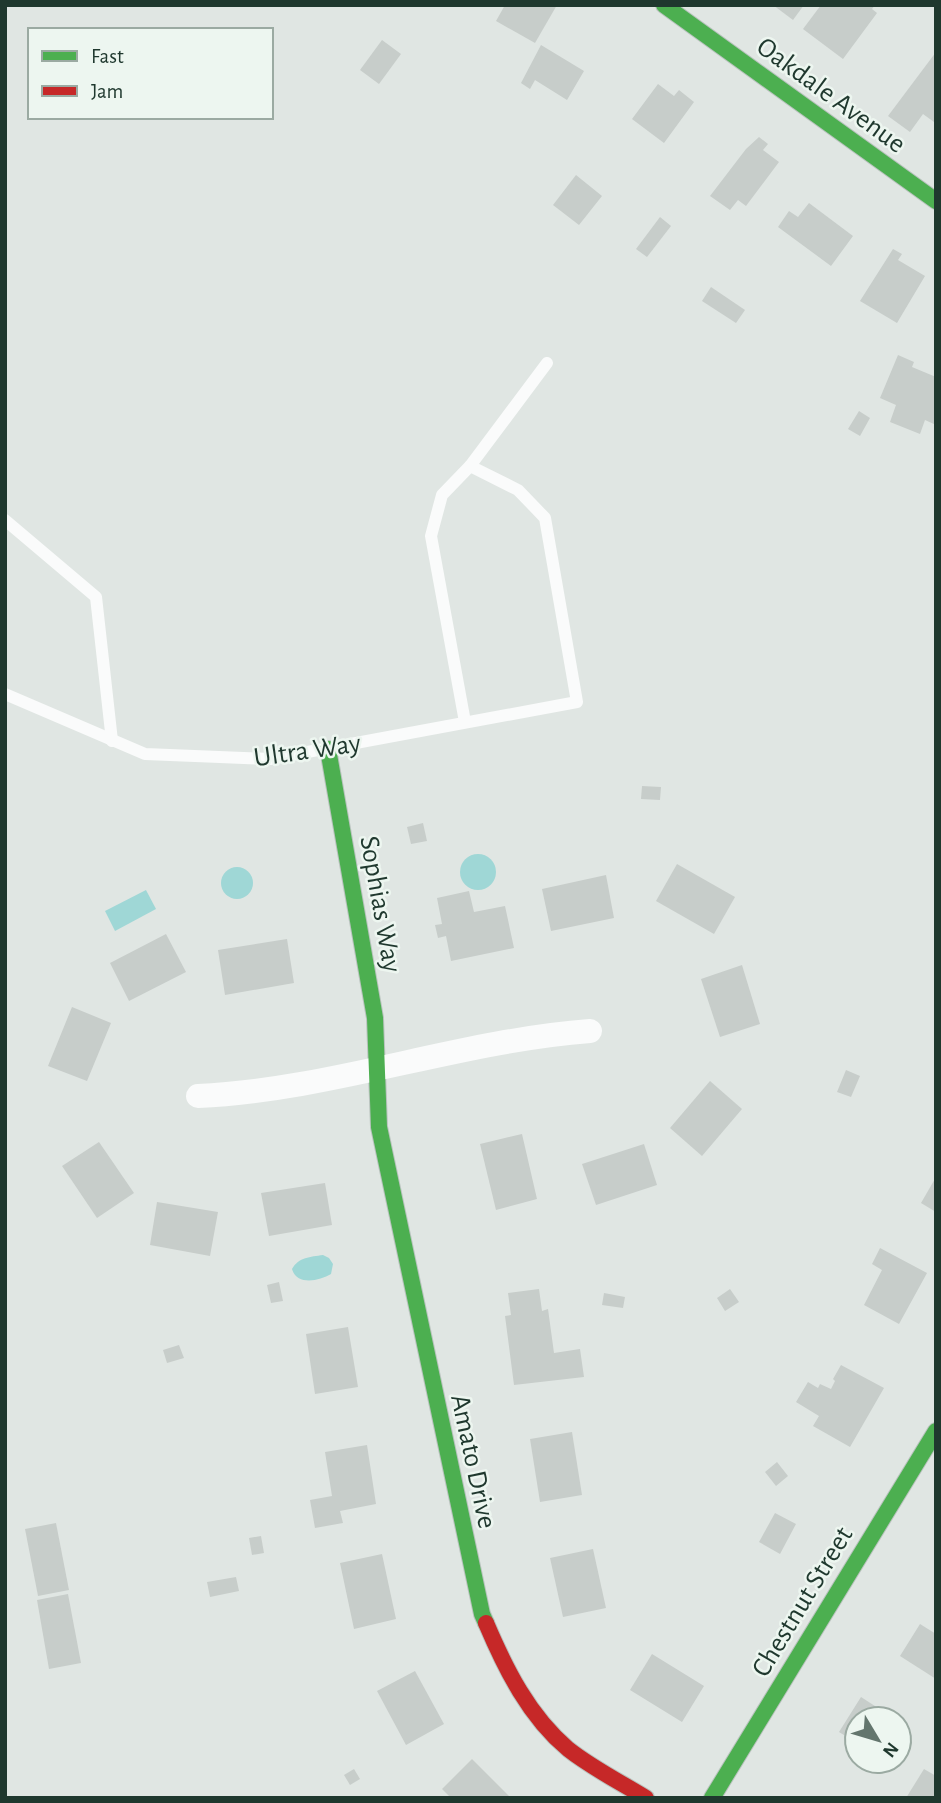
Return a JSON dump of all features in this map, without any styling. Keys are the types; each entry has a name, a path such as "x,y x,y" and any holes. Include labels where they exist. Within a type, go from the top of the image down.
{"street":[{"name":"Oakdale Avenue","path":"664,5 936,201"},
{"name":"Sophias Way","path":"328,749 375,1018 376,1068"},
{"path":"198,1096 276,1088 504,1041 590,1031"},
{"name":"Amato Drive","path":"376,1068 379,1127 482,1614 508,1675 532,1711 568,1748 646,1798"},
{"name":"Chestnut Street","path":"712,1798 936,1431"}],"lane":[{"path":"465,722 431,536 442,495 470,466 547,363"},
{"name":"Ultra Way","path":"5,694 145,754 270,759 577,702 545,518 518,490 470,466"},
{"path":"5,520 96,597 112,741"}],"water":[{"path":"478,854 491,859 496,872 491,885 478,890 465,885 460,872 465,859"},
{"path":"237,867 249,871 253,883 249,895 237,899 225,895 221,883 225,871"},
{"path":"146,890 156,909 115,931 105,911"},
{"path":"323,1255 333,1264 331,1274 321,1279 303,1280 292,1269 305,1258"}],"building":[{"path":"505,5 557,5 535,43 496,21"},
{"path":"773,5 804,5 793,20"},
{"path":"821,5 875,5 872,9 877,13 843,59 803,29"},
{"path":"382,40 401,54 379,84 360,70"},
{"path":"541,45 584,71 567,100 535,80 530,89 521,83"},
{"path":"936,52 936,119 934,122 923,114 910,132 888,116"},
{"path":"658,84 674,96 679,90 694,102 664,143 632,119"},
{"path":"759,137 768,144 763,150 779,162 746,206 738,200 730,210 710,196 746,149"},
{"path":"576,175 602,196 579,225 553,205"},
{"path":"809,203 853,236 831,266 778,227 789,211 798,217"},
{"path":"660,217 671,226 647,257 636,249"},
{"path":"893,249 902,254 898,260 925,276 897,323 860,301"},
{"path":"711,287 745,310 736,323 702,301"},
{"path":"898,355 914,362 912,367 936,377 936,425 925,420 920,434 890,422 896,405 880,398"},
{"path":"859,411 870,418 860,436 848,429"},
{"path":"642,786 661,787 660,800 641,799"},
{"path":"423,823 427,841 411,844 407,827"},
{"path":"677,864 735,897 714,934 656,901"},
{"path":"606,875 614,918 551,931 542,889"},
{"path":"469,891 474,912 505,906 514,948 451,961 446,936 438,938 435,925 442,924 437,898"},
{"path":"166,934 186,972 129,1001 110,963"},
{"path":"287,939 294,983 225,995 218,950"},
{"path":"742,965 760,1024 720,1037 701,979"},
{"path":"72,1007 111,1023 87,1081 48,1066"},
{"path":"846,1070 860,1076 851,1097 837,1092"},
{"path":"710,1081 742,1109 702,1156 670,1128"},
{"path":"522,1134 537,1199 496,1210 480,1144"},
{"path":"99,1142 134,1193 97,1218 62,1166"},
{"path":"644,1144 657,1185 596,1205 582,1164"},
{"path":"936,1177 936,1212 921,1203"},
{"path":"325,1183 332,1225 269,1236 261,1193"},
{"path":"157,1202 218,1212 210,1256 150,1245"},
{"path":"880,1248 927,1273 899,1324 864,1305 882,1270 872,1264"},
{"path":"279,1282 283,1301 271,1303 267,1285"},
{"path":"539,1289 542,1311 548,1309 554,1353 580,1349 584,1377 514,1385 505,1316 511,1315 508,1293"},
{"path":"730,1289 739,1302 725,1311 717,1298"},
{"path":"604,1293 625,1297 623,1308 602,1305"},
{"path":"348,1327 358,1387 315,1394 306,1334"},
{"path":"179,1345 184,1358 167,1363 163,1350"},
{"path":"841,1365 884,1388 850,1447 813,1426 819,1416 796,1402 808,1382 818,1388 820,1384 831,1389"},
{"path":"572,1432 582,1495 540,1502 530,1439"},
{"path":"367,1445 376,1504 340,1511 343,1523 315,1528 310,1500 332,1496 325,1452"},
{"path":"777,1462 788,1476 776,1486 765,1472"},
{"path":"775,1513 796,1524 780,1554 759,1542"},
{"path":"56,1523 69,1590 38,1596 25,1529"},
{"path":"261,1536 264,1553 252,1555 249,1538"},
{"path":"593,1549 606,1608 563,1617 550,1558"},
{"path":"382,1554 396,1619 354,1629 340,1563"},
{"path":"236,1577 239,1591 210,1597 207,1582"},
{"path":"68,1594 81,1663 49,1669 37,1600"},
{"path":"920,1624 936,1634 936,1679 900,1656"},
{"path":"652,1654 704,1686 682,1722 630,1690"},
{"path":"415,1671 444,1724 406,1745 377,1691"},
{"path":"861,1697 873,1705 856,1705"},
{"path":"472,1759 511,1798 451,1798 442,1789"},
{"path":"354,1769 360,1779 350,1785 344,1775"},
{"path":"924,1769 936,1776 936,1798 906,1798"}],"traffic: fast":[{"path":"664,5 936,201"},
{"path":"328,749 375,1018 379,1127 486,1623"},
{"path":"712,1798 936,1431"}],"traffic: jam":[{"path":"486,1623 520,1691 554,1736 587,1762 646,1798"}]}
